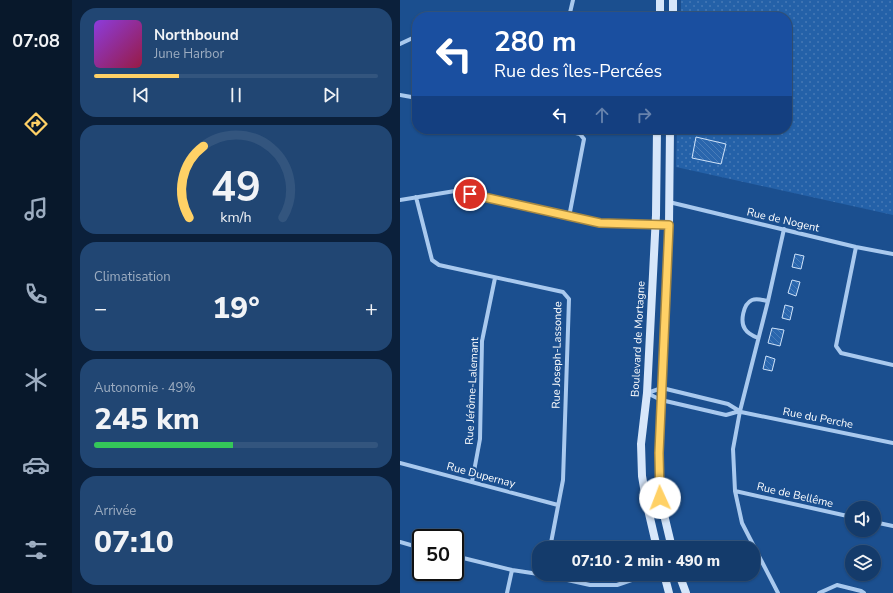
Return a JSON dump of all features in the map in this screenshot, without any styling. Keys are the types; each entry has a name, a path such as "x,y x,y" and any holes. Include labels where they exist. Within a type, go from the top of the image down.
{"main road":[{"path":"660,0 660,12"},
{"path":"673,0 673,12"},
{"name":"Boulevard de Mortagne","path":"655,541 642,476 641,444 647,393 655,224 657,134"},
{"path":"670,134 669,225 659,453 660,498 670,541"},
{"path":"666,581 670,593"},
{"path":"682,581 686,593"}],"street":[{"path":"570,12 573,0"},
{"path":"400,37 402,43 412,38"},
{"path":"400,95 412,97"},
{"path":"569,216 584,138 580,134"},
{"path":"400,200 456,191 600,223 669,225"},
{"name":"Rue Joseph-Lassonde","path":"416,197 432,260 440,265 564,292 569,299 563,480 551,541"},
{"name":"Rue de Nogent","path":"669,202 893,254"},
{"path":"778,593 742,523 734,490 733,449 740,411 768,301 784,229"},
{"path":"856,246 836,346 841,353 893,365"},
{"name":"Rue Jérôme-Lalemant","path":"472,482 480,439 482,341 496,278"},
{"path":"758,338 750,335 744,329 743,319 745,307 750,301 758,299 768,301"},
{"path":"647,393 662,388"},
{"name":"Rue du Perche","path":"662,388 728,404 740,411 893,443"},
{"name":"Rue du Perche","path":"647,393 661,400 726,415 740,411"},
{"name":"Rue Dupernay","path":"400,463 558,505"},
{"name":"Rue de Bellême","path":"734,490 845,515"},
{"path":"881,523 893,526"},
{"path":"400,542 412,545"},
{"path":"464,558 512,570 532,572"},
{"path":"507,593 512,570"},
{"path":"571,581 590,586 617,585 629,581"},
{"path":"819,593 837,584 864,593"}],"shaded area":[{"path":"681,0 893,0 893,215 676,167 677,134 792,134 792,12 681,12"}],"building":[{"path":"696,137 726,144 721,164 692,158"},
{"path":"795,254 804,256 801,269 792,267"},
{"path":"792,280 800,282 796,296 788,293"},
{"path":"785,305 793,307 790,320 782,318"},
{"path":"772,328 784,330 780,346 768,343"},
{"path":"766,356 775,359 772,371 763,369"}],"route":[{"path":"470,194 600,223 669,225 659,453 660,498"}]}
